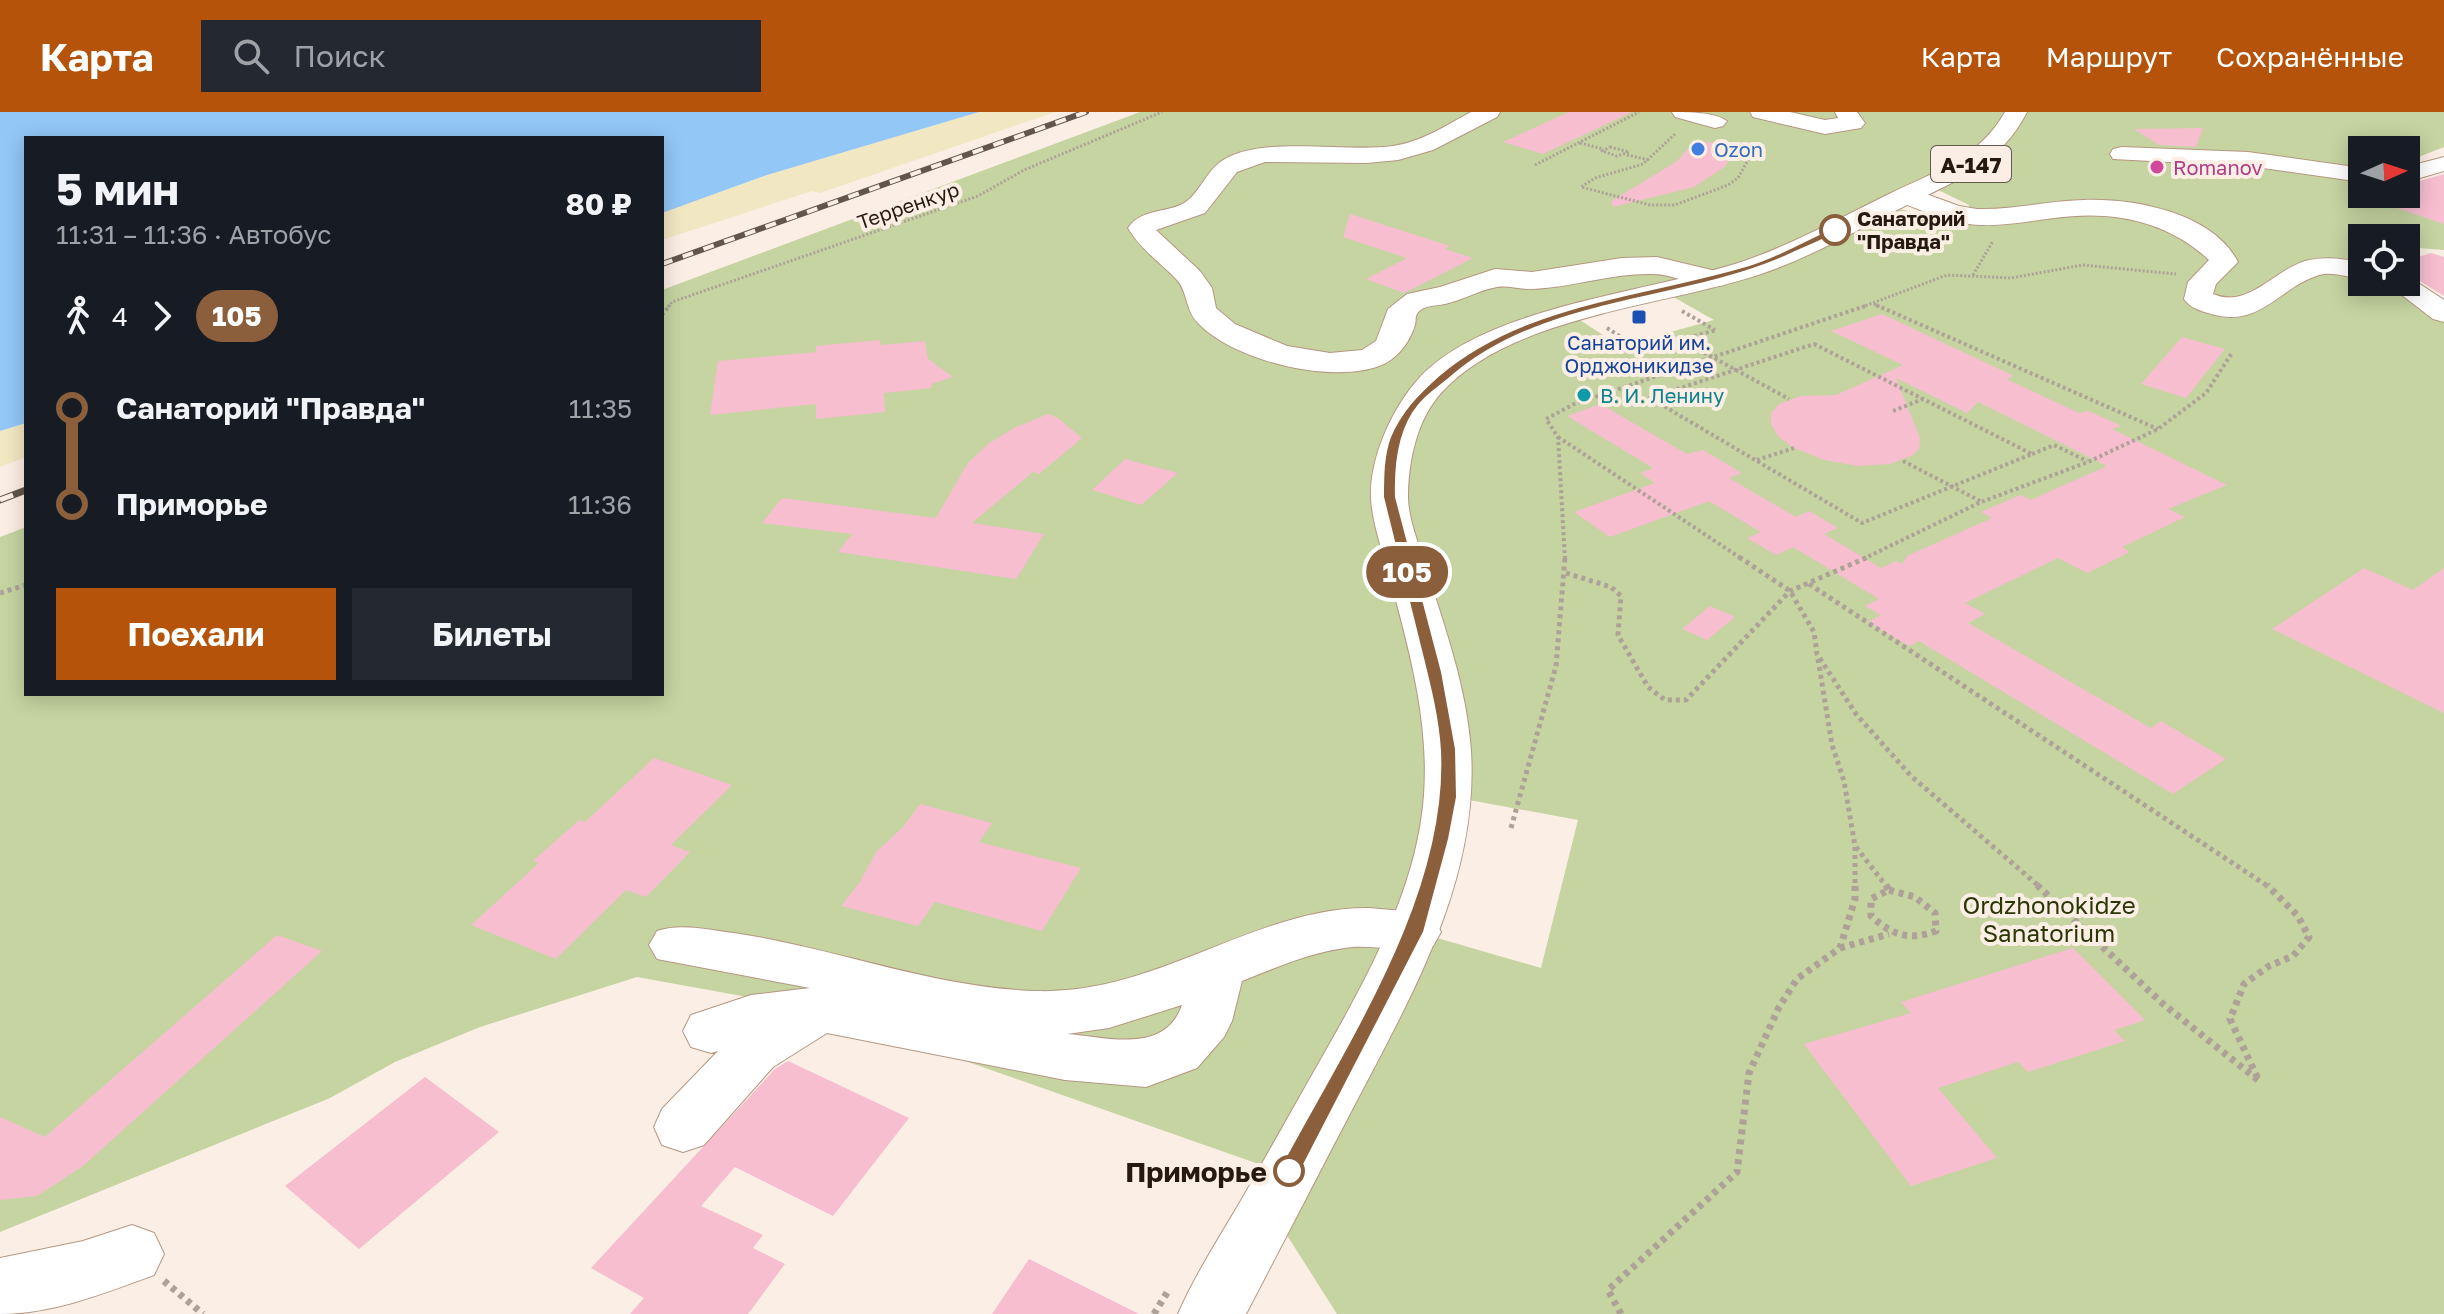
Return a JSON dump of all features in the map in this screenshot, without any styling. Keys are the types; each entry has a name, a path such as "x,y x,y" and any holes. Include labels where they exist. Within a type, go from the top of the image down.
{"main road":[{"path":"1489,112 1425,145 1398,153 1367,156 1262,155 1228,167 1196,207 1156,219 1141,228 1150,245 1196,286 1202,309 1223,330 1242,343 1294,358 1344,362 1373,357 1386,350 1399,331 1403,309 1417,300 1446,295 1495,278 1532,281 1622,266 1657,265 1694,293"},
{"path":"1761,112 1825,127 1853,123 1846,112"},
{"name":"А-147","path":"1211,1314 1355,1050 1415,932 1443,825 1448,797 1448,749 1434,672 1389,497 1389,469 1396,438 1414,403 1468,357 1510,334 1567,313 1694,293 1907,195 1977,161 1998,142 2016,112"},
{"path":"1681,121 1719,131"},
{"path":"2122,154 2248,159 2348,173"},
{"path":"2420,170 2443,163"},
{"path":"1907,195 1935,207 1976,217 2100,208 2134,211 2162,219 2185,229 2221,256 2224,262 2204,280 2198,291 2199,299 2226,309 2240,309 2313,268 2348,270"},
{"path":"2420,294 2441,307"},
{"path":"675,945 788,963 959,1004 1016,1014 1076,1012 1115,1005 1280,946 1345,929 1379,927 1415,932"},
{"path":"711,1031 742,1018 780,1010 820,1010 1065,1057 1146,1064 1177,1052 1205,1021 1219,969"},
{"path":"683,1127 753,1051 820,1010"},
{"path":"0,1288 83,1271 132,1254"}],"path":[{"name":"Терренкур","path":"664,312 672,302 978,196 1071,149 1162,112"},
{"path":"1535,165 1639,112"},
{"path":"1681,121 1649,160 1595,178 1581,187 1650,205 1675,205 1728,185 1738,178 1754,149 1719,131"},
{"path":"1579,142 1603,149 1623,148 1628,151 1626,154"},
{"path":"1603,149 1612,156 1626,154 1649,160"},
{"path":"1840,948 1855,899 1855,846 1844,781 1832,745 1814,632 1790,591 1558,437 1546,419 1574,404 1947,275 2011,278 2083,265 2145,270 2204,280"},
{"path":"1602,325 1643,351 1716,330 1694,293"},
{"path":"1873,303 2158,429"},
{"path":"1682,341 1789,399"},
{"path":"2032,454 1814,344 1650,398 1862,523 2032,454 2054,445 2088,462"},
{"path":"1566,573 1611,587 1621,596 1618,635 1648,687 1665,700 1686,700 1790,591 1981,502 2088,462 2158,429 2206,393 2232,353"},
{"path":"1893,411 1923,399"},
{"path":"1511,828 1556,666 1566,573 1558,437"},
{"path":"1756,461 1794,448"},
{"path":"1903,461 1981,502"},
{"path":"1809,584 2262,881 2298,916 2309,937 2293,956 2269,966 2244,984 2230,1019 2259,1081 2162,1003 2067,911 1911,776 1856,714 1817,654"},
{"path":"0,593 24,586"},
{"path":"1621,1314 1608,1290 1737,1172 1749,1073 1779,1007 1797,979 1840,948 1890,934 1917,940 1936,931 1935,913 1915,897 1889,890 1855,846"},
{"path":"1889,890 1871,899 1871,916 1890,934"}],"green space":[{"name":"Ordzhonokidze Sanatorium","path":"1140,112 2444,112 2444,147 2420,156 2420,136 2348,136 2348,208 2420,207 2444,216 2444,250 2420,248 2420,224 2348,224 2348,263 2337,267 2348,269 2348,296 2419,296 2444,313 2444,1314 1337,1314 1283,1229 1287,1174 820,1010 637,977 480,1027 395,1062 330,1098 0,1232 0,537 24,528 24,696 664,696 664,289","holes":["1928,185 1969,205 1968,216 1940,218 1886,206","1661,290 1714,320 1620,346 1572,315","1458,798 1578,820 1541,968 1420,933"]}],"sand":[{"path":"979,112 1055,112 820,193 812,191 664,239 664,212 767,175"},
{"path":"24,424 24,458 0,467 0,431"}],"water":[{"path":"0,112 979,112 767,175 664,212 664,136 24,136 24,424 0,431"}],"building":[{"path":"1569,112 1632,112 1543,154 1503,142"},
{"path":"2203,128 2196,147 2159,145 2134,129"},
{"path":"1708,142 1733,145 1726,166 1694,187 1613,207 1611,201 1676,162 1692,145"},
{"path":"2444,174 2444,224 2397,208 2420,208 2420,181"},
{"path":"1350,214 1450,246 1445,249 1473,258 1404,293 1366,279 1407,258 1343,237"},
{"path":"2431,253 2444,257 2444,296 2420,281 2420,257"},
{"path":"1882,314 2014,376 2006,379 2079,413 2089,411 2121,426 2112,429 2227,485 2168,509 2185,517 2122,547 2130,552 2087,573 2058,558 1965,603 1985,614 1968,623 2151,728 2161,721 2226,759 2173,794 1919,641 1909,646 1868,622 1881,615 1865,606 1879,599 1793,547 1776,555 1747,538 1761,532 1709,501 1610,537 1574,512 1655,483 1640,473 1653,468 1567,416 1600,404 1687,454 1703,450 1742,473 1729,478 1796,517 1809,511 1838,528 1824,534 1881,568 1896,561 1902,564 1907,556 1992,518 1981,512 2020,495 2031,500 2107,466 1978,402 1967,413 1896,378 1920,438 1919,449 1913,455 1890,464 1858,466 1824,460 1792,447 1778,436 1771,424 1771,413 1779,404 1801,396 1836,395 1903,365 1831,331"},
{"path":"2182,337 2225,349 2186,398 2141,384"},
{"path":"880,340 881,345 925,341 928,359 953,377 931,384 932,388 884,393 885,412 816,419 816,404 710,415 718,361 816,352 816,346"},
{"path":"1048,414 1058,418 1082,438 1039,474 1033,472 972,523 1044,534 1016,579 838,552 852,534 762,523 782,498 936,518 967,464 988,444 1014,428"},
{"path":"1125,459 1178,473 1141,505 1092,490"},
{"path":"2364,568 2413,590 2444,568 2444,713 2272,629"},
{"path":"1710,606 1735,617 1707,640 1682,629"},
{"path":"654,758 732,785 671,845 690,852 646,897 626,890 556,959 471,925 539,863 533,861 579,820 585,822"},
{"path":"920,804 992,823 979,842 1081,868 1042,931 935,902 918,926 841,906 860,882 876,852 903,827"},
{"path":"277,935 322,951 83,1166 37,1196 0,1200 0,1117 45,1137"},
{"path":"2073,948 2145,1020 2114,1030 2125,1041 2028,1072 2018,1062 1938,1088 1997,1158 1911,1186 1804,1044 1911,1013 1901,1002"},
{"path":"788,1061 909,1118 833,1216 735,1167 701,1206 763,1235 753,1248 785,1264 748,1314 630,1314 644,1298 591,1268 775,1069"},
{"path":"425,1077 499,1132 359,1249 285,1186"},
{"path":"1029,1259 1139,1314 992,1314"}],"railway":[{"path":"664,263 1086,112"},
{"path":"0,500 24,491"}],"bus line":[{"name":"105","path":"1289,1171 1415,932 1441,839 1448,797 1448,749 1434,672 1389,497 1389,469 1396,438 1414,403 1468,357 1510,334 1567,313 1755,267 1835,230"}],"place":[{"name":"Ozon","path":"1698,149"},
{"name":"Romanov","path":"2157,167"},
{"name":"Санаторий \"Правда\"","path":"1835,230"},
{"name":"Санаторий им. Орджоникидзе","path":"1639,317"},
{"name":"В. И. Ленину","path":"1584,395"},
{"name":"Приморье","path":"1289,1171"}]}
